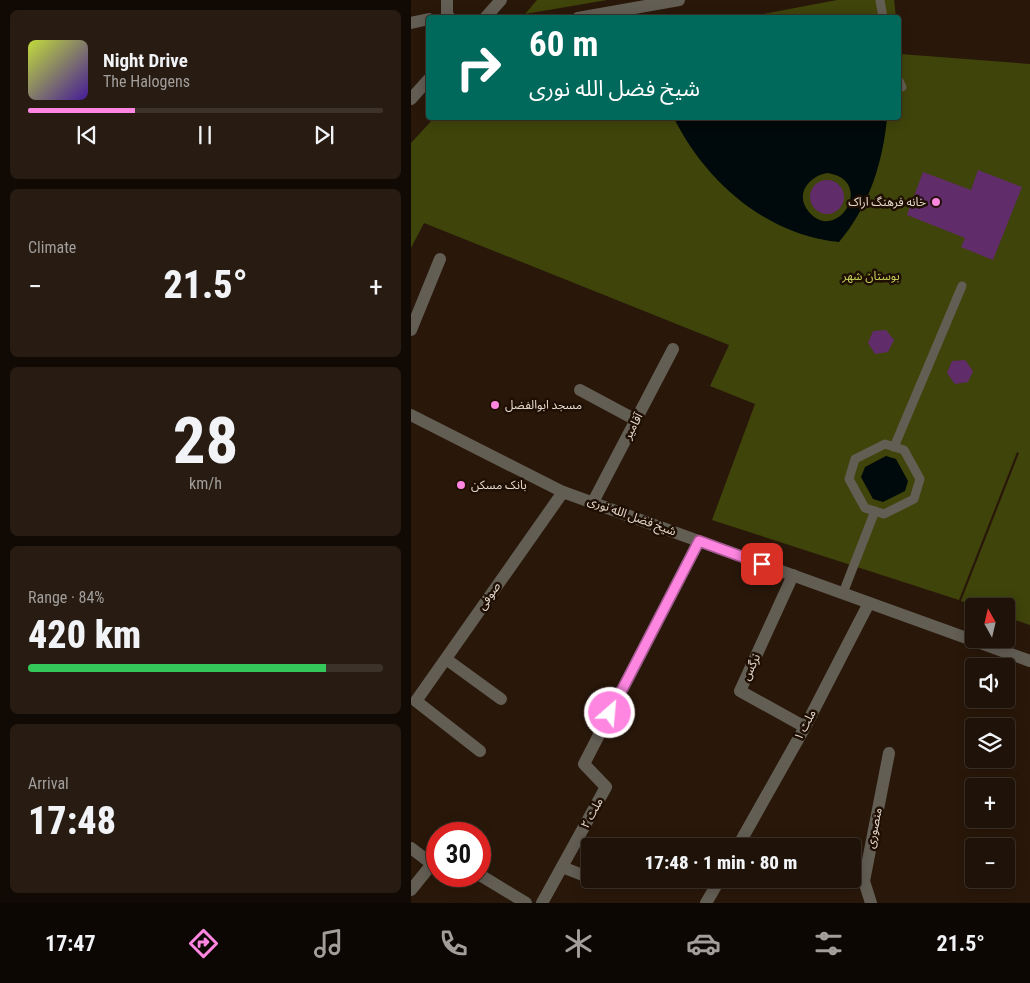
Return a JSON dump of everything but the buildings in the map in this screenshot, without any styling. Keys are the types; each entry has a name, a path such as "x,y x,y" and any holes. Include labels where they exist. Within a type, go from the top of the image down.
{"street":[{"path":"447,0 449,15"},
{"path":"488,15 501,0"},
{"path":"595,15 679,0"},
{"path":"411,23 426,19"},
{"path":"411,99 426,83"},
{"path":"411,330 440,259"},
{"name":"آقامیر","path":"593,502 673,350"},
{"path":"580,390 636,420"},
{"name":"شیخ فضل الله نوری","path":"411,415 563,492 1030,661"},
{"name":"صوفی","path":"480,751 416,701 563,492"},
{"name":"ملت ۲","path":"541,903 606,787 584,764 699,541"},
{"name":"نرگس","path":"793,575 740,691 805,727"},
{"name":"ملت ۱","path":"743,838 805,727 869,603"},
{"path":"446,659 501,699"},
{"name":"منصوری","path":"871,903 864,882 889,753"},
{"path":"411,848 432,864 411,890"},
{"path":"561,867 581,874"},
{"path":"491,882 526,903"},
{"path":"706,903 715,888"}],"lane":[{"path":"880,0 882,15"},
{"path":"895,447 962,286"},
{"path":"885,444 895,447 904,450 920,479 914,499 884,514 865,508 849,479 855,459 885,444"},
{"path":"843,593 875,511"}],"green space":[{"path":"537,0 607,0 525,14"},
{"path":"837,0 894,0 896,15 759,15"},
{"name":"بوستان شهر","path":"901,54 1030,64 1030,625 1015,620 1015,598 965,598 965,602 961,601 1019,453 1017,452 959,600 712,520 755,404 710,386 729,345 424,223 411,248 411,143 432,120 901,120"}],"shaded area":[{"path":"675,120 887,120 882,151 873,183 859,214 839,242 812,237 787,229 763,216 741,201 703,163","holes":["827,173 842,178 849,187 851,197 847,208 840,216 831,221 820,220 809,212 805,206 803,193 809,182 820,175"]},
{"path":"886,456 896,459 908,481 905,491 883,502 873,499 861,477 865,467"}],"place":[{"name":"خانه فرهنگ اراک","path":"936,202"},
{"name":"مسجد ابوالفضل","path":"495,405"},
{"name":"بانک مسکن","path":"461,485"}],"route":[{"path":"610,713 699,541 762,564"}]}
